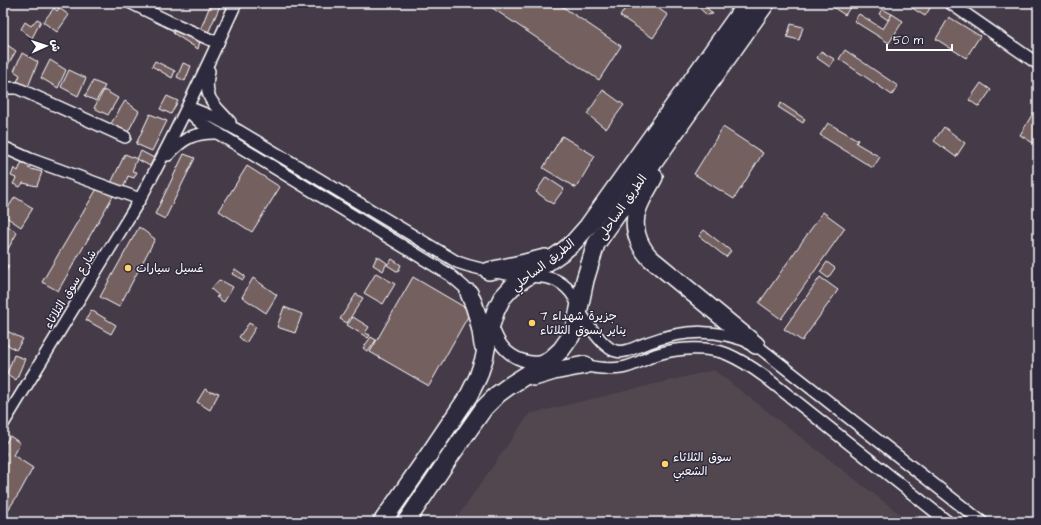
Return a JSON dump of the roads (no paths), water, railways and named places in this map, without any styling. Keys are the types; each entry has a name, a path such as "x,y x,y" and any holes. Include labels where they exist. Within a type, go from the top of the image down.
{"highway":[{"name":"الطريق الساحلي","path":"382,522 469,395 478,377 484,359 491,325 502,298 512,286 573,243 588,226 747,3"},
{"name":"الطريق الساحلى","path":"406,522 484,408 498,394 509,386 550,360 561,350 571,336 576,323 585,280 596,244 766,3"},
{"path":"681,123 672,144 638,209 636,224 638,239 641,246 650,258 756,344"},
{"path":"489,271 525,264 562,252"},
{"path":"468,293 475,306 481,328 484,359"},
{"path":"509,386 554,371 585,365"}],"street":[{"path":"131,3 218,43"},
{"path":"158,168 211,59 236,3"},
{"path":"950,3 1038,64"},
{"path":"211,59 207,80 208,95 215,107 239,131"},
{"path":"3,90 8,88 17,88 125,137"},
{"path":"187,109 209,115 239,131 457,262 489,271 549,277 563,284 573,296 578,310 605,345 617,352 626,352 647,343 673,335 695,332 727,334 756,344 982,522"},
{"path":"187,109 196,119 457,280 482,310 503,346 509,353 516,357 524,361 541,362 550,360 607,369 622,368 639,363 657,354 687,349 726,353 764,376 948,522"},
{"path":"158,168 174,148 188,137 202,133 219,133"},
{"path":"3,147 30,159 140,199"},
{"name":"شارع سوق الثلاثاء","path":"3,424 158,168"}],"place":[{"name":"غسيل سيارات","path":"128,268"},
{"name":"جزيرة شهداء 7 يناير بسوق الثلاثاء","path":"532,323"},
{"name":"سوق الثلاثاء الشعبي","path":"665,464"}]}
